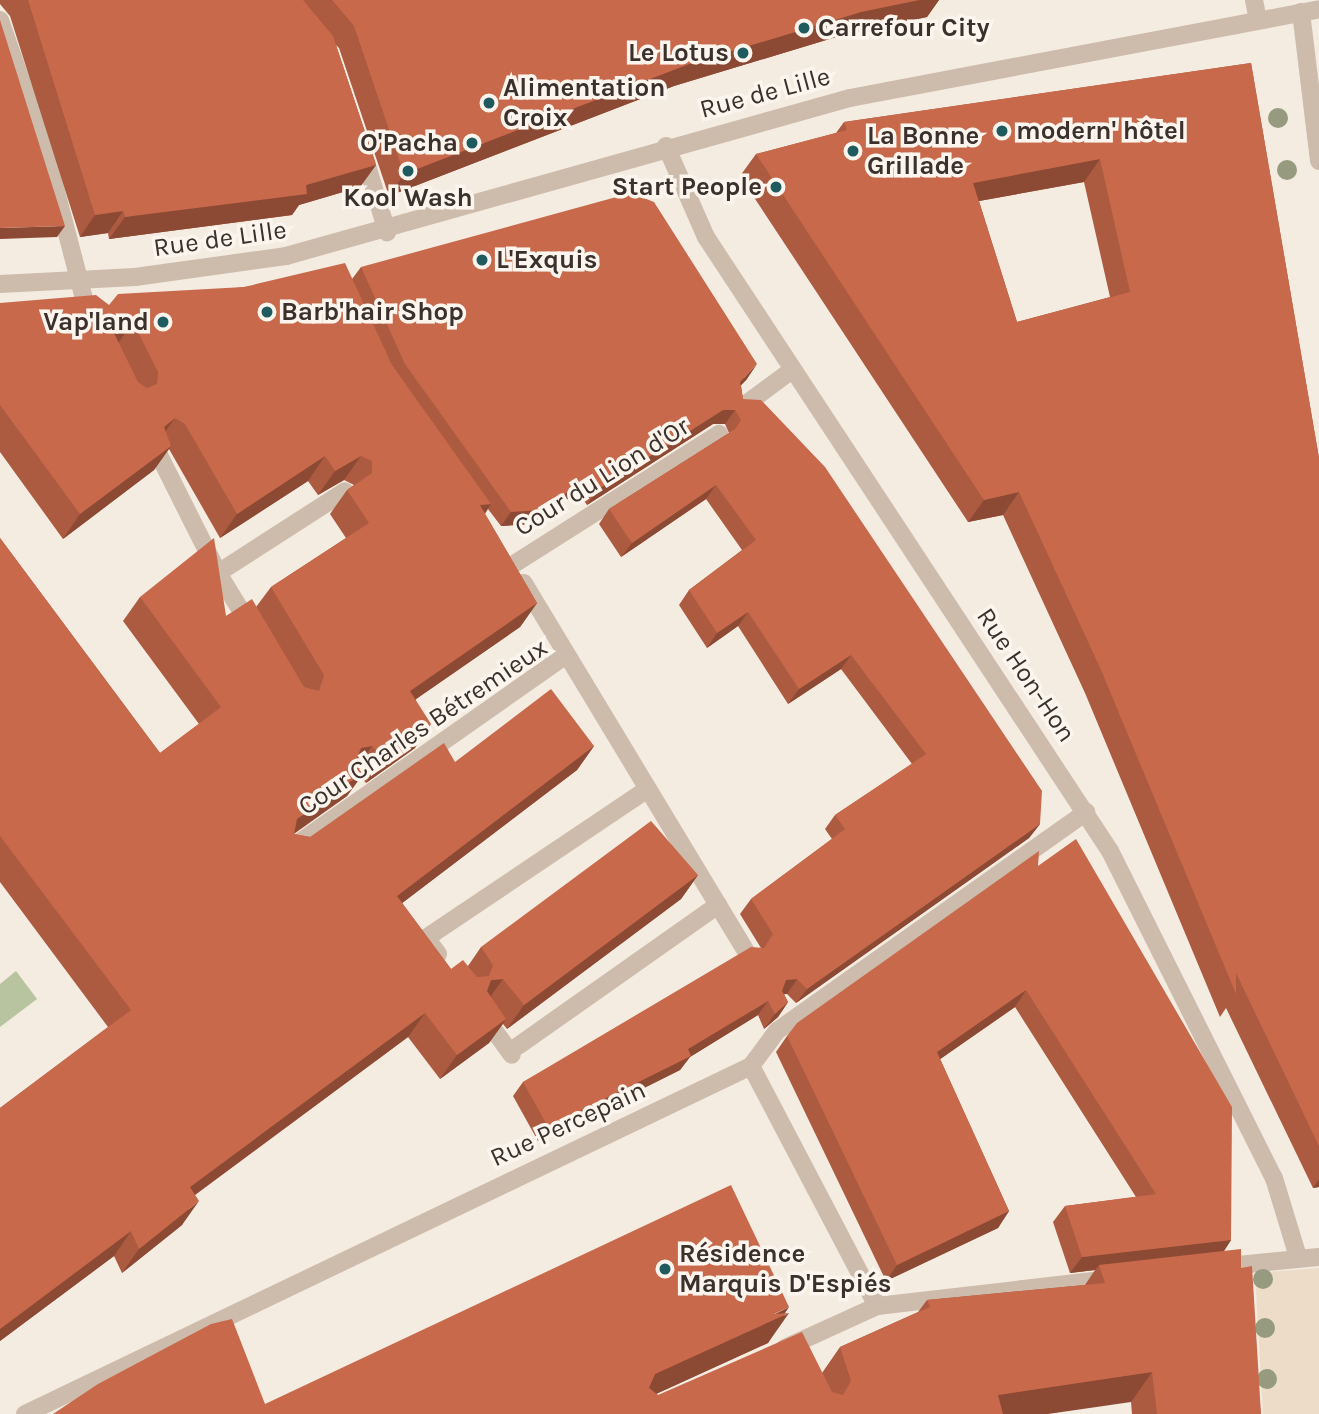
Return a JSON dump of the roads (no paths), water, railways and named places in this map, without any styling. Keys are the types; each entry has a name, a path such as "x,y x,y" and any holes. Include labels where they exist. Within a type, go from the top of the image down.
{"street":[{"path":"1254,0 1258,20"},
{"name":"Rue de Lille","path":"0,284 76,281 212,269 325,255 387,232 666,146 891,89 1319,9"},
{"path":"1301,12 1319,161"},
{"path":"0,20 45,149 76,281 90,318"},
{"path":"356,129 387,232"},
{"name":"Rue Hon-Hon","path":"666,146 692,212 792,370 1086,812 1274,1178 1298,1257"},
{"path":"742,407 792,370"},
{"name":"Cour du Lion d'Or","path":"514,564 719,434"},
{"path":"158,453 218,573 261,645"},
{"path":"218,573 345,491"},
{"name":"Cour du Lion d'Or","path":"500,542 565,656"},
{"name":"Cour Charles Bétremieux","path":"287,852 565,656 747,953"},
{"path":"351,781 363,799"},
{"path":"450,970 426,938 648,789"},
{"path":"877,1306 751,1066 771,1037 1086,812"},
{"path":"481,1013 515,1051 718,905"},
{"path":"783,1004 794,1020"},
{"name":"Rue Percepain","path":"26,1414 227,1314 751,1066"},
{"path":"1203,1268 1319,1256"},
{"path":"772,1354 877,1306 1135,1276"},
{"path":"227,1314 236,1336"},
{"path":"796,1343 805,1368"}],"place":[{"name":"Carrefour City","path":"804,28"},
{"name":"Le Lotus","path":"743,53"},
{"name":"Alimentation Croix","path":"489,103"},
{"name":"modern' hôtel","path":"1002,131"},
{"name":"O'Pacha","path":"472,143"},
{"name":"La Bonne Grillade","path":"853,151"},
{"name":"Kool Wash","path":"408,171"},
{"name":"Start People","path":"776,187"},
{"name":"L'Exquis","path":"482,260"},
{"name":"Barb'hair Shop","path":"267,312"},
{"name":"Vap'land","path":"163,322"},
{"name":"Résidence Marquis D'Espiés","path":"665,1269"}]}
